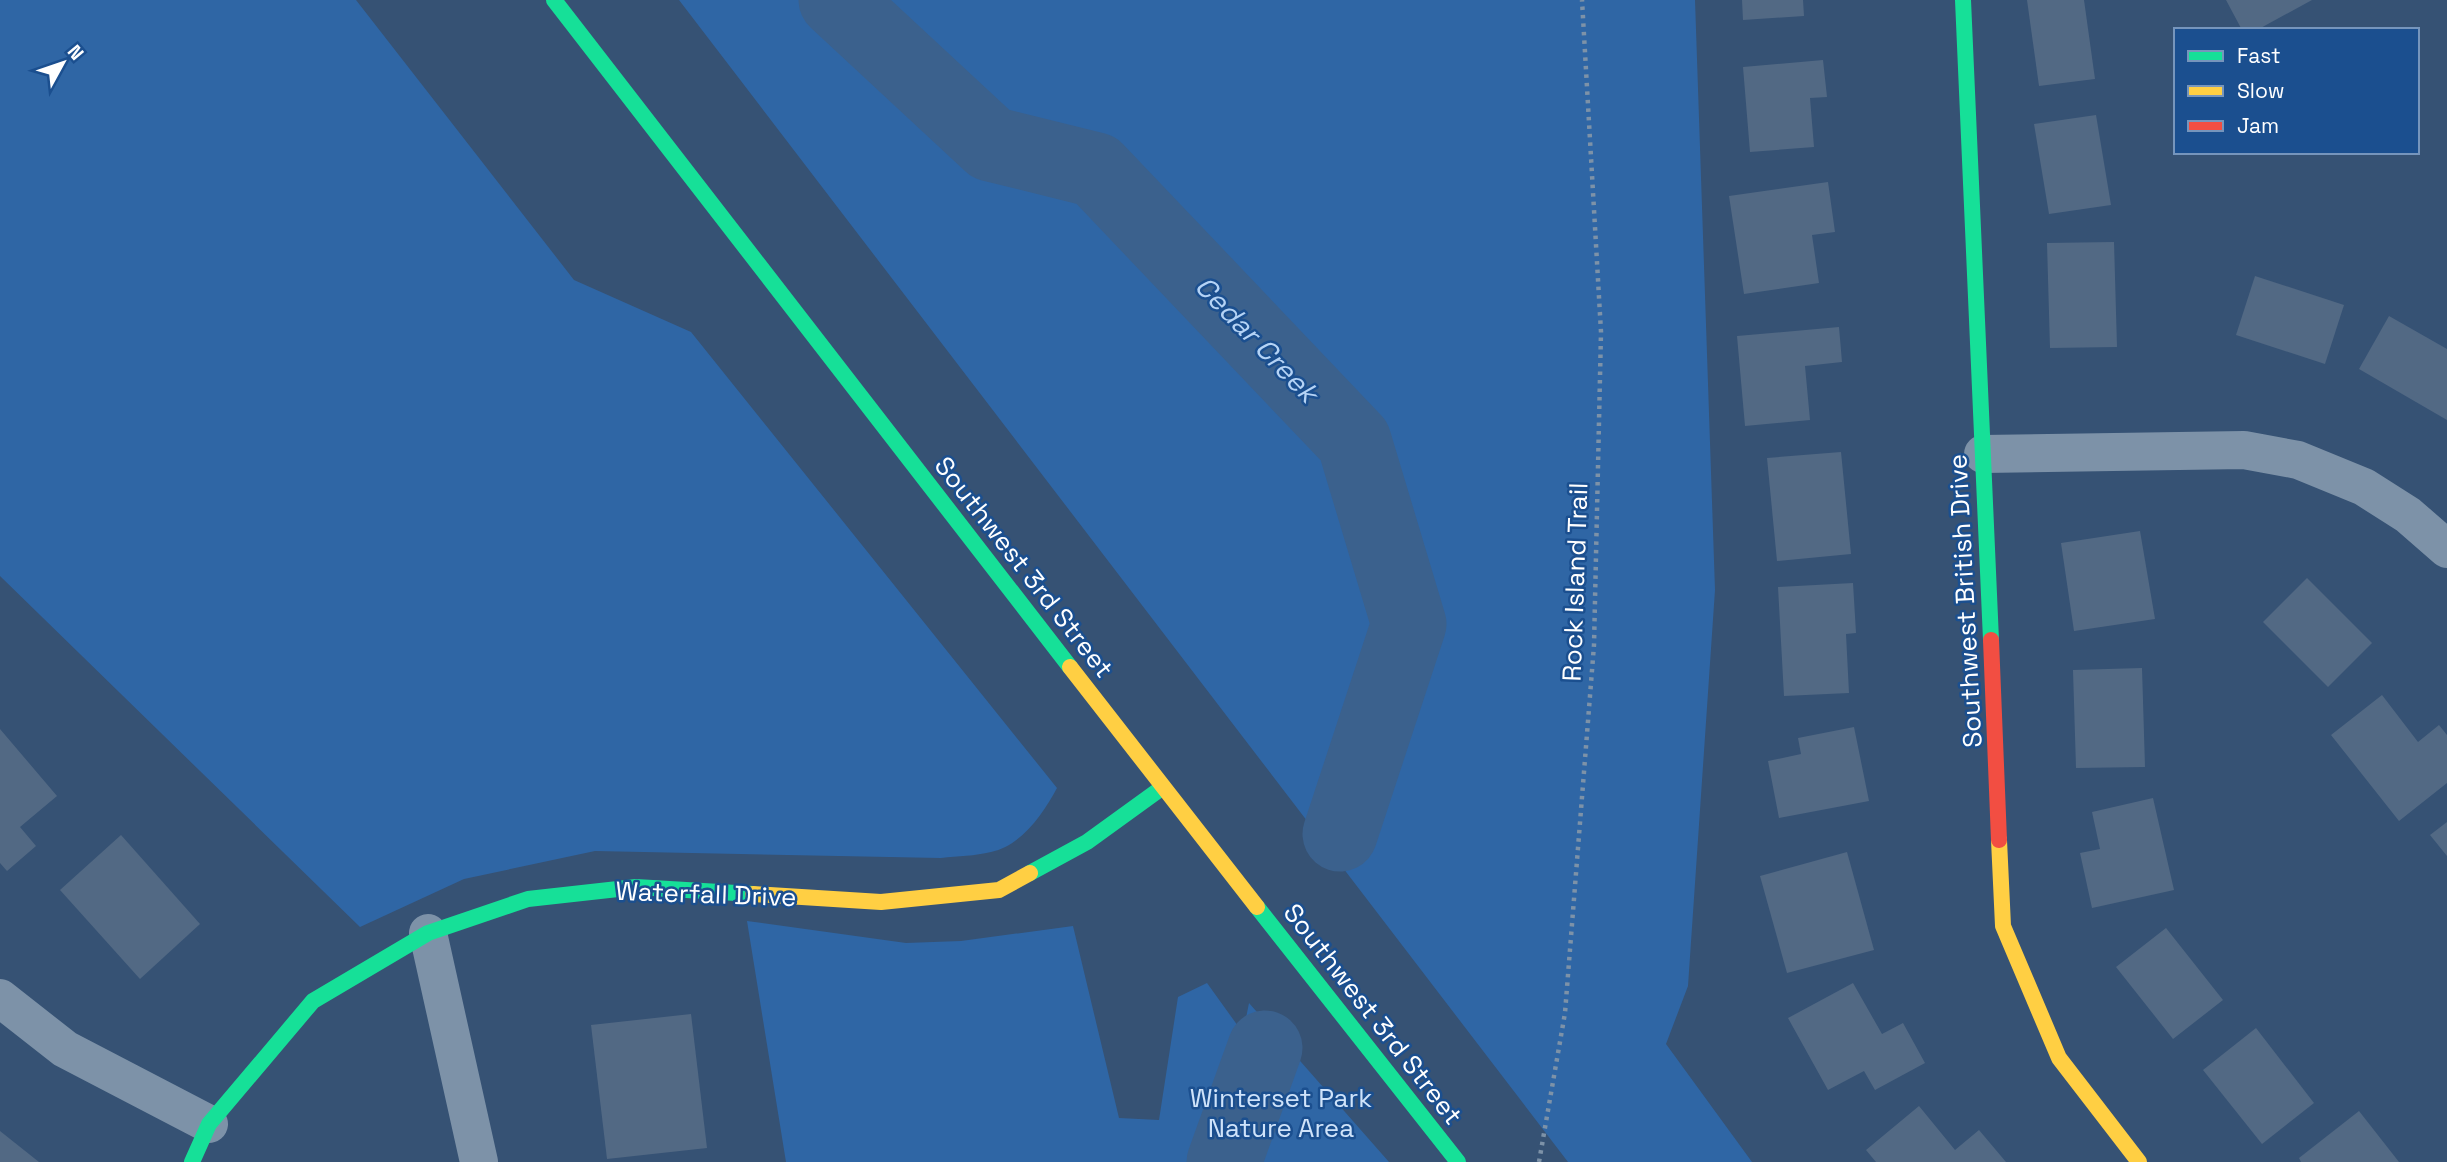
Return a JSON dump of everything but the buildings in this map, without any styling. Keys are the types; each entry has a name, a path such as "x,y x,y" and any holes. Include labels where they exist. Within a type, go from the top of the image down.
{"street":[{"name":"Southwest 3rd Street","path":"554,0 1163,787 1458,1162"},
{"name":"Southwest British Drive","path":"1963,0 2004,926 2059,1058 2139,1162"},
{"path":"1983,454 2244,450 2298,460 2364,487 2408,515 2447,549"},
{"name":"Waterfall Drive","path":"192,1162 209,1124 313,1001 428,933 528,899 636,887 881,902 999,890 1087,842 1163,787"},
{"path":"428,933 479,1162"},
{"path":"0,998 65,1049 209,1124"}],"path":[{"name":"Rock Island Trail","path":"1539,1162 1565,1013 1594,645 1601,332 1582,0"}],"green space":[{"path":"0,0 356,0 574,280 691,332 1057,788 1038,818 1022,836 1002,848 979,854 941,858 595,851 464,879 360,927 0,576"},
{"path":"679,0 1695,0 1715,590 1688,986 1666,1044 1752,1162 1568,1162"},
{"name":"Winterset Park Nature Area","path":"747,921 906,943 961,941 1073,926 1119,1118 1159,1120 1178,997 1207,983 1243,1033 1249,1003 1389,1162 786,1162"}],"waterway":[{"name":"Cedar Creek","path":"836,0 991,144 1096,170 1354,441 1409,624 1340,834"},
{"name":"Cedar Creek","path":"1224,1162 1265,1048"}],"traffic: fast":[{"path":"554,0 1070,667"},
{"path":"1963,0 1991,640"},
{"path":"1030,873 1087,842 1163,787"},
{"path":"192,1162 209,1124 313,1001 428,933 528,899 636,887 753,894"},
{"path":"1257,907 1458,1162"}],"traffic: slow":[{"path":"1070,667 1257,907"},
{"path":"1999,840 2003,926 2059,1058 2139,1162"},
{"path":"753,894 881,902 999,890 1030,873"}],"traffic: jam":[{"path":"1991,640 1999,840"}]}
